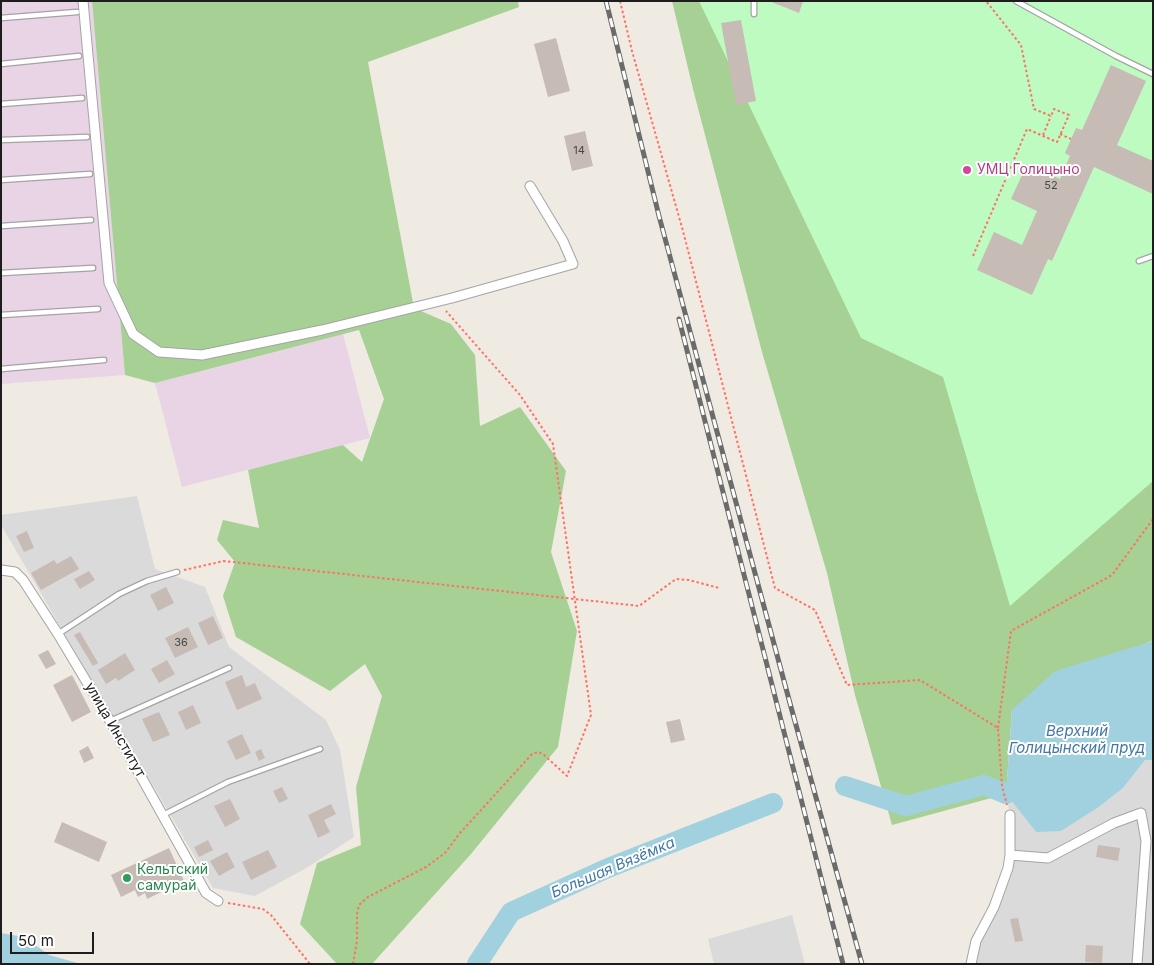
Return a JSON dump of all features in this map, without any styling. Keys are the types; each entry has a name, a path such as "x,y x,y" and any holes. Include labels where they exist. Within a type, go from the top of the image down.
{"street":[{"path":"83,1 109,283 133,334 159,352 202,355 322,330 573,264 563,241 530,186"},
{"name":"улица Институт","path":"1,570 14,572 23,580 110,721 206,893 218,901"},
{"path":"1010,855 1048,858 1114,823 1141,813 1146,841 1136,964"},
{"path":"971,964 976,941 994,907 1008,868 1010,855 1010,815"}],"lane":[{"path":"754,1 754,14"},
{"path":"1016,1 1116,56 1153,74"},
{"path":"1,18 77,12"},
{"path":"1,64 79,56"},
{"path":"1,104 82,98"},
{"path":"1,140 87,136"},
{"path":"1,180 90,174"},
{"path":"1,226 91,220"},
{"path":"1139,261 1153,256"},
{"path":"1,273 93,268"},
{"path":"1,315 98,310"},
{"path":"1,369 104,360"},
{"path":"58,634 119,594 147,581 177,572"},
{"path":"110,721 230,668"},
{"path":"163,815 228,782 320,749"}],"path":[{"path":"620,1 632,51 683,231 774,588 815,610 847,685 920,680 998,728"},
{"path":"986,1 1020,45 1034,109 1051,116"},
{"path":"973,256 1027,129 1043,136 1057,142 1069,115 1054,109 1043,136"},
{"path":"1060,134 1071,139"},
{"path":"353,964 357,941 359,905 368,896 426,867 446,852 460,833 532,754 538,752 543,754 567,776 591,715 553,444 520,395 438,301"},
{"path":"1010,815 1002,786 998,728 1011,632 1112,575 1153,519"},
{"path":"177,572 224,561 639,606 676,579 689,580 719,588"},
{"path":"218,901 264,909 271,914 310,964"}],"shaded area":[{"path":"1,1 92,1 125,375 1,384"},
{"path":"343,334 370,438 182,487 155,383"},
{"path":"137,496 155,569 205,587 229,647 326,720 340,750 354,837 308,867 255,896 213,888 1,525 1,515"},
{"path":"1145,760 1153,760 1153,964 971,964 1008,868 1010,815 1006,794 1036,832 1123,788"},
{"path":"792,915 805,964 714,964 708,939"}],"green space":[{"path":"92,1 518,1 519,7 368,62 414,308 451,324 475,355 480,426 520,407 566,471 551,552 577,631 558,747 471,854 372,964 337,964 300,924 317,863 361,845 356,787 382,696 365,664 330,691 236,637 223,596 235,562 217,540 223,520 259,528 248,470 343,445 362,462 384,399 359,330 155,383 125,375"},
{"path":"672,1 1153,1 1153,640 1012,710 1006,794 892,825 855,695 827,573 762,352 693,89"},
{"name":"УМЦ Голицыно","path":"699,1 1153,1 1153,481 1010,606 943,377 861,338"}],"water":[{"name":"Верхний Голицынский пруд","path":"1153,640 1153,760 1145,760 1123,788 1097,808 1061,831 1036,832 1006,794 1012,710 1055,671"},
{"path":"1,933 24,937 49,955 81,964 1,964"}],"building":[{"path":"769,1 803,1 799,13"},
{"path":"741,20 756,101 736,105 721,23"},
{"path":"556,38 570,91 548,97 534,44"},
{"path":"1111,65 1146,81 1117,145 1153,161 1153,194 1094,167 1052,261 1048,259 1032,295 977,270 994,232 1022,245 1037,211 1011,199 1027,164 1060,179 1070,156 1065,153 1076,128 1082,130"},
{"path":"585,131 593,166 572,171 564,136"},
{"path":"27,531 34,548 24,552 16,536"},
{"path":"71,556 79,569 41,590 31,573 54,560 57,564"},
{"path":"89,571 95,580 80,589 74,579"},
{"path":"166,587 174,603 158,611 150,595"},
{"path":"213,616 223,638 208,645 198,623"},
{"path":"188,627 198,647 175,658 165,638"},
{"path":"80,632 98,663 93,666 74,635"},
{"path":"48,650 56,664 46,669 38,655"},
{"path":"125,653 135,670 118,681 116,678 106,684 98,670"},
{"path":"167,660 175,674 159,683 151,669"},
{"path":"72,675 91,712 72,722 53,685"},
{"path":"242,675 246,687 255,683 262,699 237,710 225,682"},
{"path":"193,705 201,723 186,730 178,712"},
{"path":"159,712 170,735 153,742 142,719"},
{"path":"680,719 685,740 671,743 666,722"},
{"path":"242,734 251,753 236,760 227,741"},
{"path":"88,746 94,758 84,763 79,751"},
{"path":"261,749 265,758 259,761 255,752"},
{"path":"282,787 288,799 279,803 273,791"},
{"path":"230,799 240,819 225,827 214,806"},
{"path":"331,804 336,814 324,820 330,832 318,838 308,815"},
{"path":"62,822 107,842 99,862 54,842"},
{"path":"208,840 213,850 199,857 194,847"},
{"path":"1098,845 1120,848 1118,861 1096,857"},
{"path":"169,848 184,881 147,899 145,893 138,897 135,890 121,897 111,875"},
{"path":"268,850 277,867 251,880 242,862"},
{"path":"227,852 235,867 219,876 210,861"},
{"path":"1018,918 1023,941 1015,942 1010,919"},
{"path":"1086,945 1103,946 1102,963 1085,962"}],"waterway":[{"name":"Большая Вязёмка","path":"845,786 906,806 984,785 1006,794 1029,780"},
{"name":"Большая Вязёмка","path":"477,964 511,912 608,868 773,803"}],"railway":[{"path":"606,1 659,216 862,964"},
{"path":"679,319 843,964"}],"place":[{"name":"УМЦ Голицыно","path":"967,170"},
{"name":"Кельтский самурай","path":"127,878"}]}
